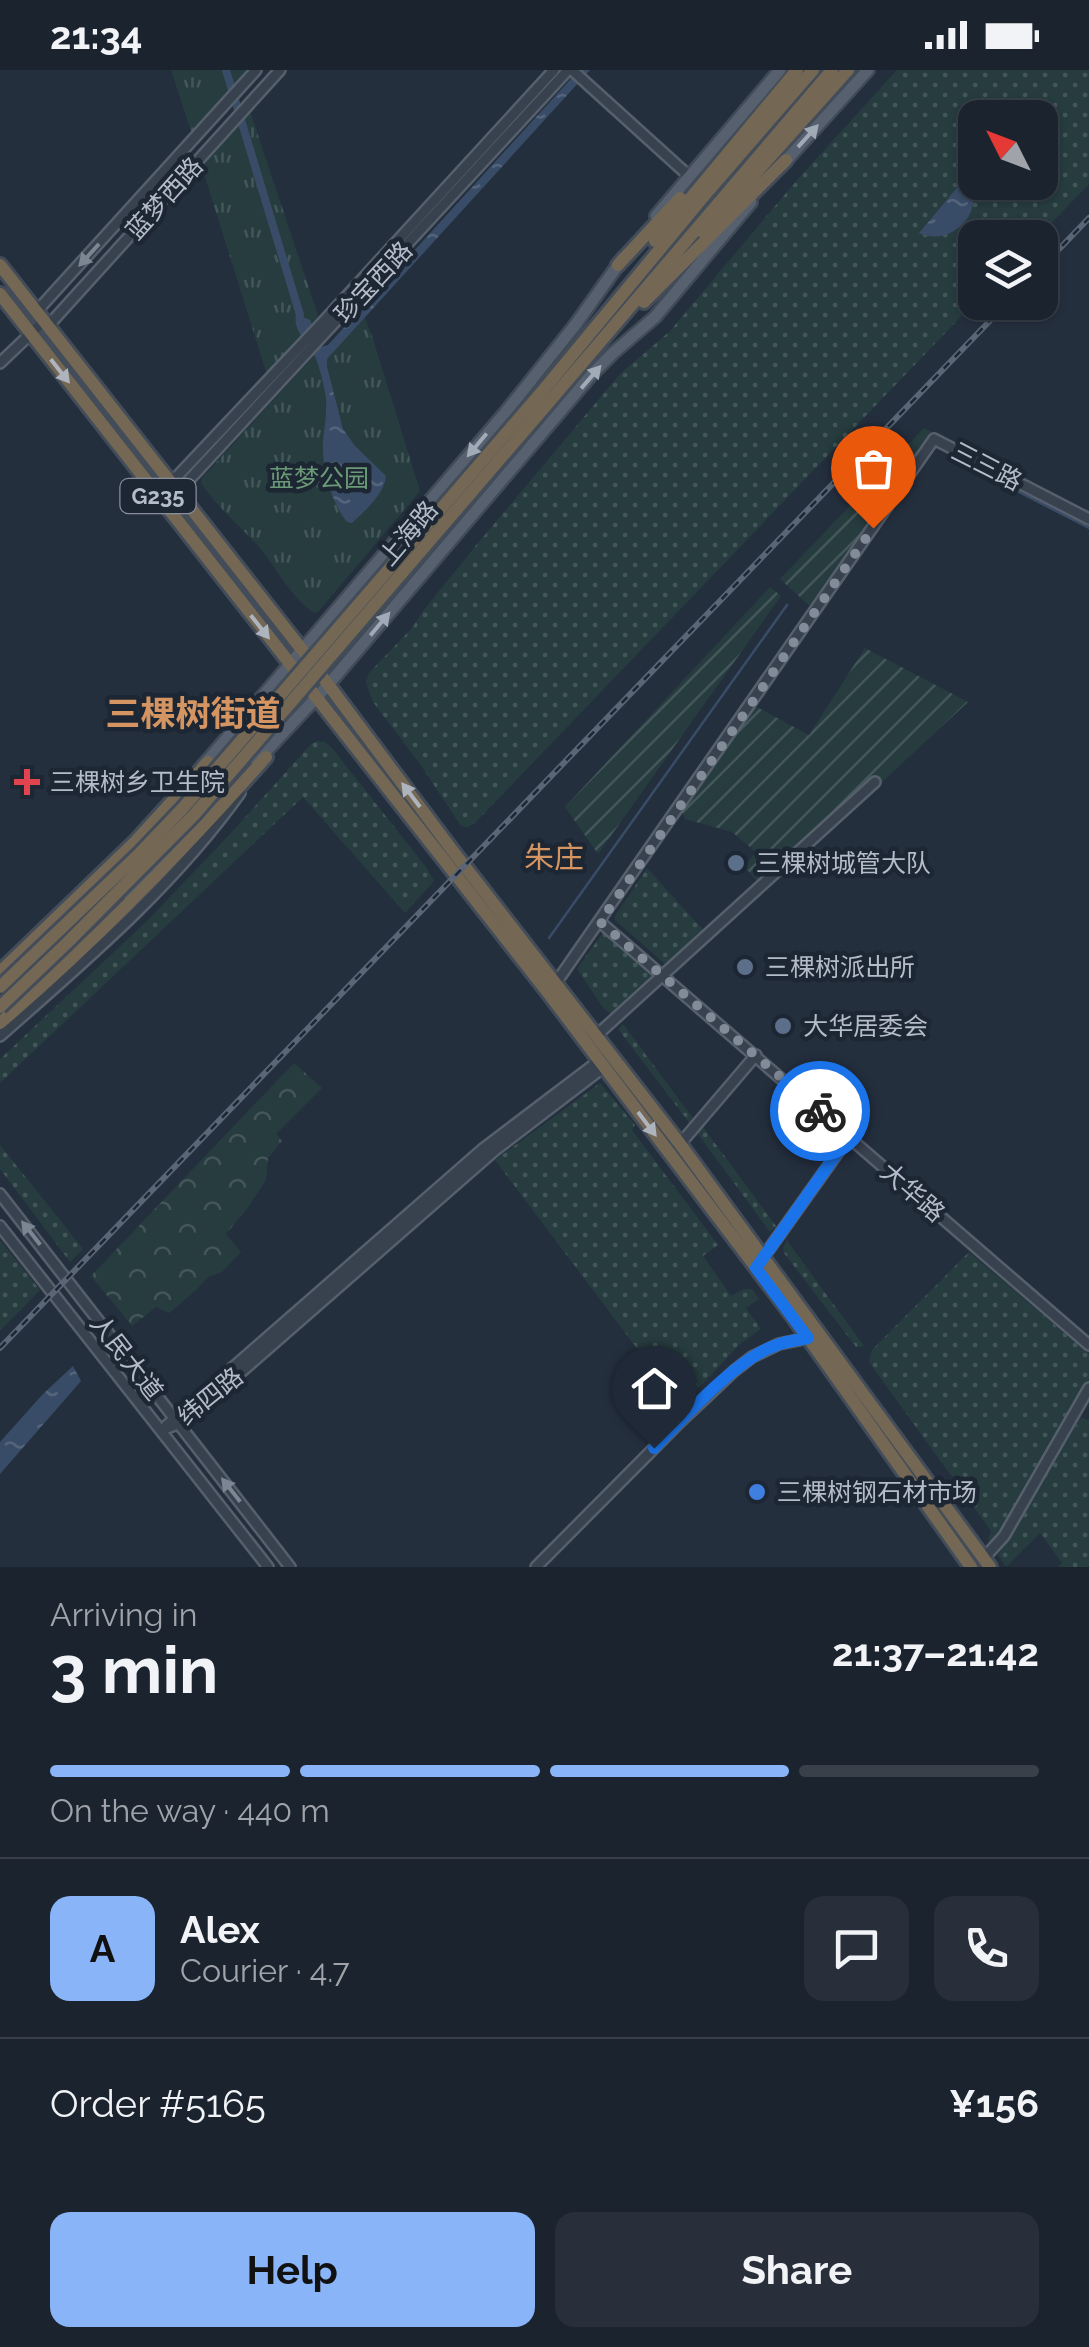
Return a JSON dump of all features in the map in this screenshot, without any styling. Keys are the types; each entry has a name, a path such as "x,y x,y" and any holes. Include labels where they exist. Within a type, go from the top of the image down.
{"highway":[{"path":"618,265 797,70"},
{"name":"上海路","path":"0,1006 194,816 582,353 704,196 813,70"},
{"path":"582,353 607,342 840,73"},
{"name":"上海路","path":"582,353 840,73"},
{"path":"582,353 626,276 766,104"},
{"path":"647,298 786,160"},
{"name":"G235","path":"0,265 303,651 680,1144 808,1338 971,1567"},
{"name":"G235","path":"0,294 291,666 312,703 760,1262 987,1562"},
{"name":"上海路","path":"0,987 139,854 204,785 544,398"},
{"path":"0,1021 113,920 191,842 266,757"},
{"path":"0,969 123,854 208,762"}],"main road":[{"name":"上海路","path":"0,969 208,762 517,398 689,176 780,70"},
{"name":"上海路","path":"0,1021 116,909 312,703 592,374 655,317 786,160 868,70"}],"street":[{"name":"蓝梦西路","path":"43,320 256,70"},
{"name":"蓝梦西路","path":"43,320 280,70"},
{"name":"珍宝西路","path":"324,328 554,70"},
{"name":"珍宝西路","path":"174,488 570,70"},
{"path":"570,70 689,176"},
{"path":"0,363 43,320"},
{"name":"三三路","path":"560,978 934,439 1089,519"},
{"name":"上海路","path":"0,1036 124,924 196,848 312,703"},
{"path":"597,1035 875,782"},
{"name":"大华路","path":"600,922 1089,1345"},
{"path":"680,1144 756,1056"},
{"name":"纬四路","path":"161,1430 177,1421 484,1148 602,1064"},
{"path":"760,1262 849,1136"},
{"name":"人民大道","path":"0,1194 290,1567"},
{"name":"人民大道","path":"0,1226 268,1567"},
{"path":"536,1567 734,1371 778,1344 808,1338"},
{"path":"987,1562 1089,1388"}],"green space":[{"path":"171,70 257,70 194,140"},
{"path":"897,70 1089,70 1089,184 1054,220 958,220 958,320 476,822 461,826 373,702 366,682 369,673 412,628 620,374 670,331 797,180"},
{"path":"250,111 319,318 267,375 201,164"},
{"name":"蓝梦公园","path":"361,309 420,491 314,613 201,483"},
{"path":"924,428 934,433 813,609 780,579"},
{"path":"770,587 781,596 598,854 565,807"},
{"path":"865,648 968,702 880,784 875,780 762,879 756,880 744,866 756,852 732,832 685,819 682,812 755,706 809,735"},
{"path":"318,741 332,748 434,881 405,913 303,797 0,1083 0,1059 147,921 311,744"},
{"path":"647,868 704,931 665,964 615,920"},
{"path":"604,931 656,976 613,1015 604,1009 577,969"},
{"path":"623,1024 695,1121 691,1125 618,1029"},
{"path":"294,1063 322,1088 276,1134 282,1141 268,1158 266,1180 226,1234 241,1252 169,1313 156,1307 132,1326 91,1276"},
{"path":"600,1083 635,1125 632,1130 718,1245 703,1256 731,1296 752,1289 759,1299 746,1308 761,1329 739,1345 681,1407 495,1160"},
{"path":"703,1127 776,1226 770,1232 698,1134"},
{"path":"0,1145 83,1249 70,1262 0,1169"},
{"path":"0,1240 40,1290 0,1331"},
{"path":"787,1240 864,1346 856,1347 784,1253"},
{"path":"969,1252 1089,1354 1089,1381 992,1544 988,1539 991,1531 869,1362 872,1350"},
{"path":"1081,1417 1089,1421 1089,1567 1058,1567 1062,1563 1040,1533 1006,1567 998,1555"}],"water":[{"path":"579,70 590,70 327,359 343,429 386,476 374,501 352,523 347,522 325,472 326,404 322,378 314,354 298,331 296,314 310,320 321,347 328,345"},
{"path":"958,185 958,200 973,200 966,220 958,220 958,228 943,235 919,233"},
{"path":"73,1366 81,1381 0,1474 0,1442"}],"waterway":[{"path":"226,70 300,315"},
{"path":"986,475 1089,528"},
{"path":"549,938 787,605"}],"railway":[{"path":"1058,250 1089,218"},
{"path":"0,1348 991,320"}],"way so far":[{"path":"820,1111 600,922 873,528"}],"place":[{"name":"三棵树乡卫生院","path":"27,782"},
{"name":"三棵树城管大队","path":"736,863"},
{"name":"三棵树派出所","path":"745,967"},
{"name":"大华居委会","path":"783,1026"},
{"name":"三棵树钢石材市场","path":"757,1492"}],"district":[{"name":"三棵树街道","path":"193,714"},
{"name":"朱庄","path":"554,858"}],"route":[{"path":"654,1448 752,1357 778,1344 808,1338 756,1268 849,1136 820,1111"}]}
